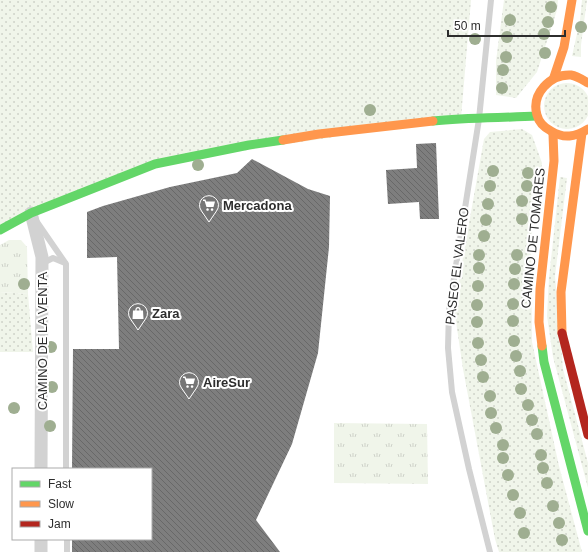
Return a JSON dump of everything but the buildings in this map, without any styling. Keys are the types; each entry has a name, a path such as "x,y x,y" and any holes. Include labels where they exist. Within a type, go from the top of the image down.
{"street":[{"path":"554,77 564,47 572,0"},
{"path":"585,131 573,137 563,137 553,134 546,130 541,124 537,116 536,107 540,89 546,82 554,77 571,75 588,79"},
{"path":"0,230 31,214 85,191 155,164 249,145 319,134 461,118 479,119 537,116"},
{"path":"585,131 561,292 562,337 588,435"},
{"name":"CAMINO DE TOMARES","path":"553,134 554,161 540,289 538,322 544,362 588,531"},
{"name":"CAMINO DE LA VENTA","path":"31,214 42,257 41,468"},
{"path":"41,540 41,552"}],"lane":[{"name":"PASEO EL VALERO","path":"490,552 469,469 454,399 448,348 450,310 479,119 491,0"},
{"path":"31,214 66,264 66,468"},
{"path":"42,264 53,258 66,264"},
{"path":"67,540 67,552"}],"green space":[{"path":"0,0 471,0 461,118 155,164 0,230"},
{"path":"504,0 558,0 557,10 537,72 516,98 496,95 496,61"},
{"path":"582,0 587,0 581,45 581,57 572,56 580,20"},
{"path":"567,83 576,85 586,93 588,97 588,115 580,125 576,127 567,129 558,127 548,119 546,115 544,106 546,97 554,87 558,85"},
{"path":"522,129 532,135 542,163 531,239 532,342 559,466 582,552 499,552 495,539 463,369 454,308 484,139 490,132"},
{"path":"560,177 567,178 555,276 563,369 588,463 588,488 553,357 547,316 549,278"},
{"path":"9,240 21,240 27,247 28,294 0,292 0,245"},
{"path":"0,292 28,294 33,352 0,352"},
{"path":"334,423 427,424 428,484 334,483"}],"traffic: fast":[{"path":"433,121 537,116"},
{"path":"0,230 31,213 155,164 249,145 283,140"},
{"path":"542,346 544,362 588,531"}],"traffic: slow":[{"path":"554,77 564,47 572,0"},
{"path":"588,83 571,75 556,78 544,87 537,100 536,107 537,115 541,123 556,134 570,136 579,134 588,129"},
{"path":"283,140 319,134 433,121"},
{"path":"562,333 561,292 582,133"},
{"path":"542,346 539,322 540,289 554,161 553,134"}],"traffic: jam":[{"path":"562,333 588,435"}],"place":[{"name":"Mercadona","path":"209,222"},
{"name":"Zara","path":"138,330"},
{"name":"AireSur","path":"189,399"}]}
